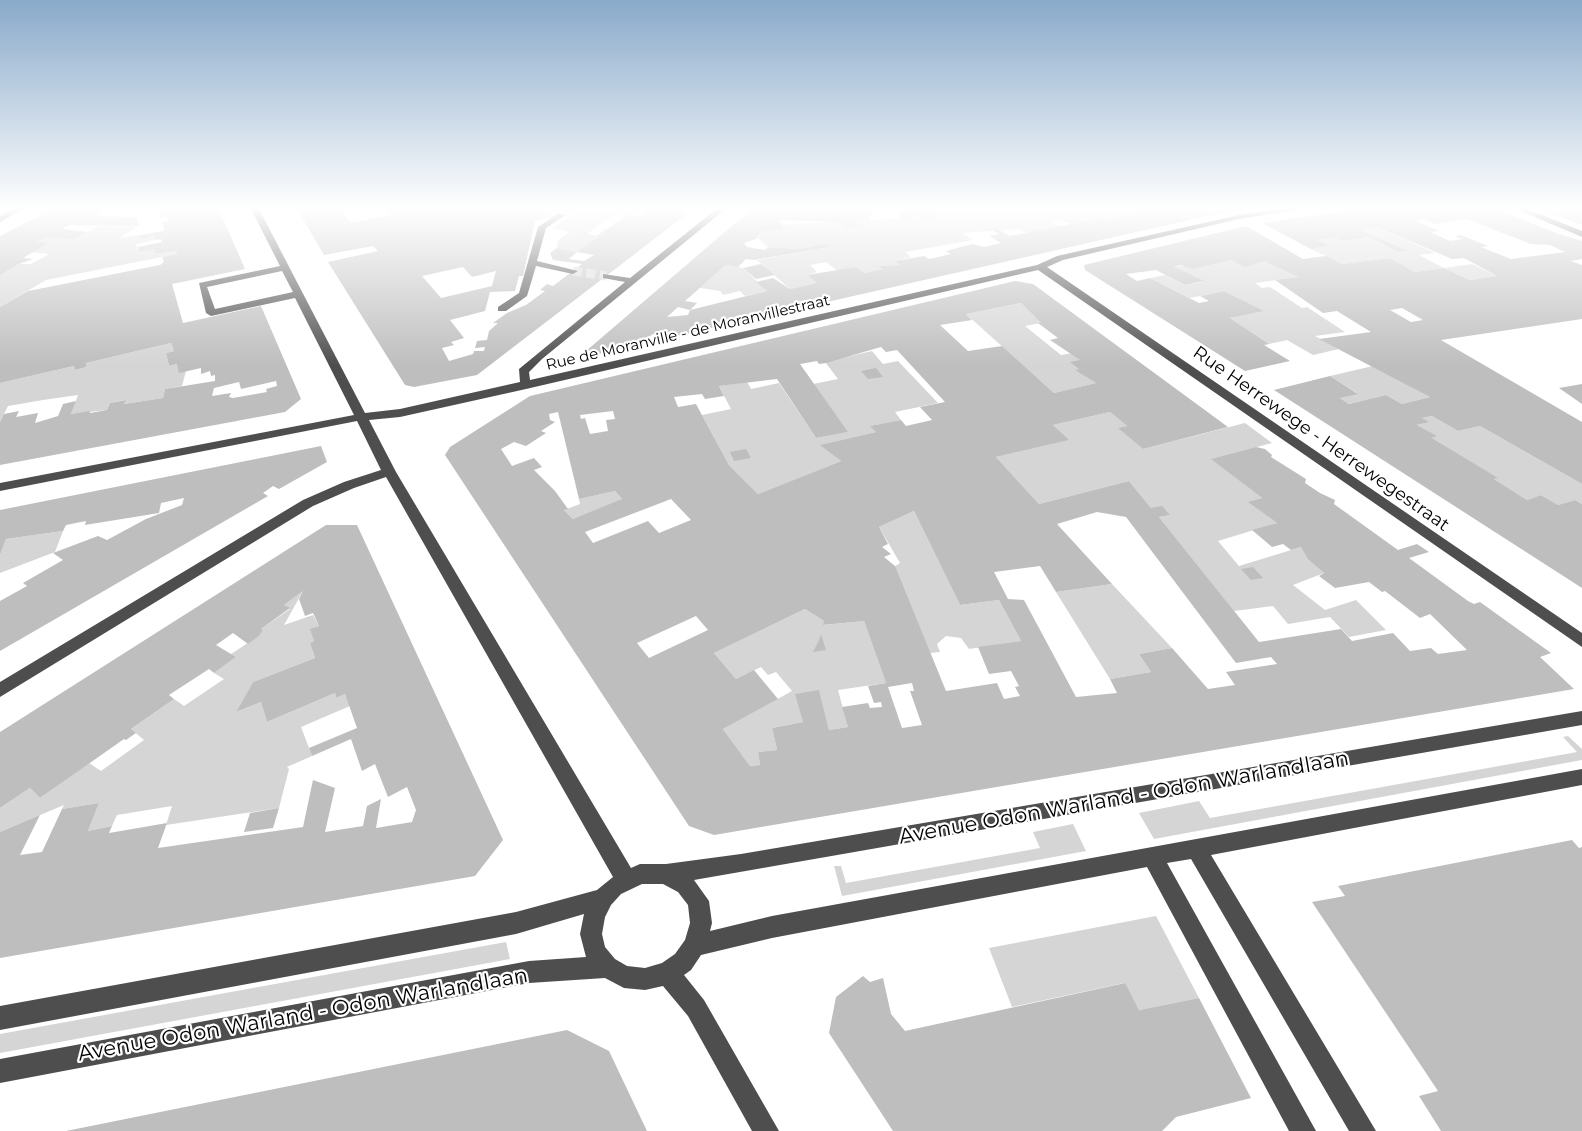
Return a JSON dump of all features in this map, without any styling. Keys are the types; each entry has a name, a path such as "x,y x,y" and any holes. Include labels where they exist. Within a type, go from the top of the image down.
{"street":[{"path":"281,260 389,472 626,880"},
{"path":"502,309 524,294 533,260"},
{"path":"526,386 523,371 658,260"},
{"name":"Rue de Moranville - de Moranvillestraat","path":"0,487 361,417 400,413 526,386 1040,267 1056,260"},
{"path":"532,263 573,271"},
{"name":"Rue Herrewege - Herrewegestraat","path":"1040,267 1582,641"},
{"path":"285,268 202,285 211,313 299,294"},
{"path":"606,276 632,281"},
{"path":"0,690 308,502 349,484 389,472"},
{"name":"Avenue Odon Warland - Odon Warlandlaan","path":"666,874 741,864 1582,718"},
{"path":"694,946 733,935 1582,777"},
{"path":"1196,849 1363,1131"},
{"path":"1152,857 1303,1131"},
{"path":"0,1018 505,926 603,898 626,880 640,874 666,874 685,885 698,901 701,923 694,946 683,962 667,973 645,979 624,977 607,967 595,952 591,934 594,916 603,898"},
{"name":"Avenue Odon Warland - Odon Warlandlaan","path":"0,1071 529,972 607,967"},
{"path":"667,973 696,1008 766,1131"}],"shaded area":[{"path":"39,260 148,260 46,280 0,307 0,275 19,264 31,264"},
{"path":"757,260 899,260 894,261 900,265 879,266 883,269 865,273 856,267 838,271 826,262 810,265 817,272 807,275 817,283 790,289"},
{"path":"1231,260 1245,266 1264,261 1298,277 1255,283 1262,288 1270,287 1302,308 1307,307 1345,332 1315,336 1339,349 1313,355 1287,340 1269,344 1230,318 1263,311 1224,291 1190,298 1150,278 1165,275 1185,285 1203,282 1174,267"},
{"path":"1333,260 1376,260 1342,264"},
{"path":"1393,260 1428,260 1444,268 1415,272"},
{"path":"1472,264 1497,276 1470,280 1444,268"},
{"path":"726,265 743,268 767,291 745,296 740,291 723,295 720,291 700,288"},
{"path":"1021,303 1041,323 1025,326 1061,355 1072,353 1080,360 1079,369 1076,370 1096,383 1054,393 966,314"},
{"path":"171,343 174,351 166,353 169,366 177,364 186,371 182,386 165,389 163,398 124,404 125,400 110,403 107,410 71,414 78,395 43,400 8,406 0,422 0,383 74,366 75,370 86,367 86,363"},
{"path":"872,351 883,364 898,361 938,403 895,412 901,420 871,426 876,432 821,445 841,461 758,494 729,465 702,415 731,409 719,386 747,382 751,389 779,383 816,438 847,432 813,384 838,379 825,362"},
{"path":"1373,366 1430,397 1402,404 1386,395 1349,404 1340,398 1357,393 1330,376"},
{"path":"1110,412 1127,426 1119,428 1143,449 1245,423 1272,443 1212,459 1262,498 1249,502 1277,523 1218,541 1239,566 1301,547 1309,559 1324,573 1293,585 1325,610 1356,600 1386,630 1349,637 1330,617 1288,624 1273,606 1234,611 1159,517 1170,515 1151,508 1129,481 1039,504 996,457 1068,440 1053,425"},
{"path":"1432,416 1458,431 1480,426 1582,484 1582,504 1575,500 1558,505 1541,495 1527,500 1494,479 1497,478 1432,438 1436,436 1417,425 1428,422 1422,418"},
{"path":"615,491 622,499 604,508 573,519 564,510 580,504 579,499"},
{"path":"914,511 960,605 999,600 1021,641 969,649 961,638 946,636 937,644 940,652 930,653 894,567 900,563 879,527"},
{"path":"63,531 55,552 0,573 0,555 6,539"},
{"path":"1112,584 1172,648 1139,654 1151,672 1110,679 1056,592"},
{"path":"303,591 284,625 313,615 319,626 311,629 314,641 310,643 315,658 253,682 236,712 261,702 267,722 335,693 336,698 345,694 350,706 301,727 312,756 287,767 289,769 279,808 166,825 172,806 117,815 112,826 88,831 99,803 62,809 64,805 0,832 0,808 30,788 40,798 89,763 101,771 144,740 131,729 174,699 184,706 224,679 214,673 236,657 231,654 260,635 263,630 261,629 290,609 284,605"},
{"path":"805,609 824,621 824,625 864,621 886,683 838,690 848,727 829,730 819,691 796,694 803,722 772,728 777,750 758,752 760,765 750,766 723,729 792,691 776,672 768,675 761,667 736,679 714,653"},
{"path":"1568,736 1582,749 1582,760 1154,839 1139,813 1199,801 1210,818 1577,752 1563,737"},
{"path":"1073,824 1086,851 842,896 834,866 841,866 846,883 1040,848 1033,832"},
{"path":"1156,916 1199,998 1139,1010 1124,983 1012,1007 989,948"},
{"path":"506,942 510,959 0,1053 0,1034"}],"building":[{"path":"0,260 31,260 19,264 0,275"},
{"path":"163,260 241,260 245,269 172,284 183,323 261,306 301,399 285,412 0,465 0,422 4,414 19,411 16,417 38,413 35,423 58,416 63,404 76,401 71,414 90,411 90,413 107,410 110,403 126,400 124,404 163,398 165,389 215,381 215,375 211,376 210,371 201,374 201,368 179,373 177,364 169,366 166,353 174,351 171,343 86,363 86,367 75,370 74,366 0,383 0,307 28,291 160,265 164,262","holes":["276,381 277,386 266,389 267,392 233,398 229,397 231,393 212,396 214,388 239,382 241,389"]},
{"path":"338,260 527,260 523,276 519,276 515,291 490,292 485,311 450,320 464,338 451,342 454,345 442,348 449,361 473,354 474,351 484,351 485,347 475,348 477,341 487,340 489,331 498,323 493,323 507,313 526,305 545,291 540,290 547,284 553,286 582,264 553,260 627,260 477,375 414,387 405,385 328,262","holes":["463,267 472,277 496,271 492,286 441,298 422,276"]},
{"path":"692,260 745,260 738,267 726,265 685,301 697,303 690,310 767,291 756,282 773,278 790,289 817,283 807,275 856,267 865,273 883,269 878,266 900,265 894,261 901,260 1014,260 672,337 653,334 637,345 594,355 586,351","holes":["678,307 690,310 688,315 667,317"]},
{"path":"1106,260 1334,260 1342,264 1393,260 1415,272 1444,268 1470,280 1497,276 1467,260 1578,260 1571,261 1582,265 1582,319 1441,340 1582,422 1582,484 1480,426 1458,431 1432,416 1422,418 1429,422 1417,425 1437,436 1432,438 1498,478 1494,479 1527,500 1541,495 1558,505 1575,500 1582,504 1582,588 1274,390 1330,376 1358,394 1340,398 1349,404 1386,395 1402,404 1430,397 1319,339 1371,332 1337,311 1323,313 1275,280 1298,277 1264,261 1245,267 1231,260 1192,269 1181,265 1174,267 1204,281 1185,285 1156,270 1126,274 1137,281 1150,278 1199,303 1209,301 1200,296 1224,291 1264,311 1230,318 1269,344 1264,345 1290,361 1245,371 1085,270 1084,265","holes":["1402,308 1423,320 1411,322 1390,310"]},
{"path":"761,264 775,275 756,279 743,268"},
{"path":"1015,281 1033,284 1228,427 1143,449 1118,428 1127,426 1110,412 1053,425 1069,440 996,457 1039,504 1129,481 1151,508 1162,506 1170,515 1159,517 1259,642 1341,629 1352,641 1393,633 1410,651 1431,648 1438,654 1467,650 1430,614 1420,618 1385,591 1382,592 1369,582 1335,588 1319,576 1324,573 1308,559 1301,547 1291,550 1283,544 1272,547 1252,530 1277,523 1248,502 1262,498 1211,459 1256,447 1265,449 1272,455 1271,457 1306,479 1305,483 1335,500 1334,504 1398,550 1417,544 1429,552 1409,558 1468,601 1474,604 1480,602 1551,653 1540,657 1574,689 714,835 689,826 445,455 450,447 530,396","holes":["1021,303 1041,323 1038,323 1058,338 1050,340 1080,360 1070,362 1079,369 1075,370 1096,383 1054,393 1002,346 968,351 940,325 972,320 966,314","881,347 886,352 897,350 945,402 920,407 932,420 906,426 901,420 870,426 876,432 820,445 841,461 758,494 729,465 696,404 678,407 674,397 702,394 705,399 724,396 719,386 777,379 816,438 848,432 800,364 817,361 819,364","613,411 615,419 606,420 608,431 590,434 585,418 581,419 580,415","558,412 579,499 615,491 622,499 573,519 564,510 568,509 555,491 534,470 542,467 534,458 512,466 501,449 514,442 526,446 546,433 541,431 555,422 550,420 549,414","671,499 691,520 659,533 648,521 593,543 585,532","914,511 960,605 999,600 1021,641 978,647 989,674 1011,671 1019,686 1015,687 1020,696 1004,699 997,683 946,691 895,566 884,557 891,554 882,547 888,544 879,527","1097,512 1126,517 1236,663 1271,657 1277,664 1226,672 1235,685 1208,689 1172,648 1139,654 1151,672 1110,679 1117,693 1076,697 1024,600 1008,599 994,572 1040,566 1056,592 1112,584 1057,524","805,609 824,621 823,625 864,621 886,683 868,686 874,703 881,702 882,707 870,708 868,703 842,707 848,727 829,730 819,690 795,694 803,722 772,728 777,750 758,752 760,765 750,766 723,729 778,699 754,670 736,679 714,653","696,616 708,630 649,658 637,643","912,683 914,691 910,691 922,725 902,728 888,687"]},
{"path":"876,368 883,377 868,379 861,371"},
{"path":"1582,384 1582,404 1559,388"},
{"path":"321,446 327,462 279,489 273,486 263,493 268,496 0,651 0,601 27,586 23,583 63,560 53,553 98,536 107,540 146,519 182,505 184,498 161,503 159,513 85,525 86,521 66,525 63,531 6,539 0,555 0,510"},
{"path":"746,449 751,458 734,461 730,452"},
{"path":"326,525 357,525 503,840 475,876 0,958 0,832 40,815 20,855 42,852 62,809 99,803 88,831 112,826 109,833 167,823 158,848 303,827 313,780 335,788 325,832 363,826 367,806 381,799 376,828 412,822 416,810 407,787 388,797 375,764 362,771 351,739 312,756 309,748 357,728 345,694 336,698 335,693 267,722 261,702 236,712 253,682 315,658 310,643 314,641 310,629 319,626 313,613 305,616 299,599 303,591 284,605 290,608 261,629 263,630 260,635 248,644 233,633 216,645 236,657 214,673 209,669 169,695 174,699 131,729 136,733 40,798 30,788 0,808 0,732"},
{"path":"1253,567 1263,578 1251,580 1241,569"},
{"path":"821,634 826,650 813,652 820,638"},
{"path":"279,808 273,828 244,832 250,813"},
{"path":"1572,840 1579,848 1582,847 1582,1131 1441,1131 1419,1096 1438,1091 1312,902 1345,896 1338,886"},
{"path":"863,976 870,982 883,978 891,1014 905,1031 1125,983 1139,1010 1199,998 1251,1098 1176,1117 1162,1131 893,1131 829,1033 836,997"},
{"path":"567,1030 609,1051 647,1131 66,1131"}],"tunnel":[{"path":"573,271 606,276"}]}
